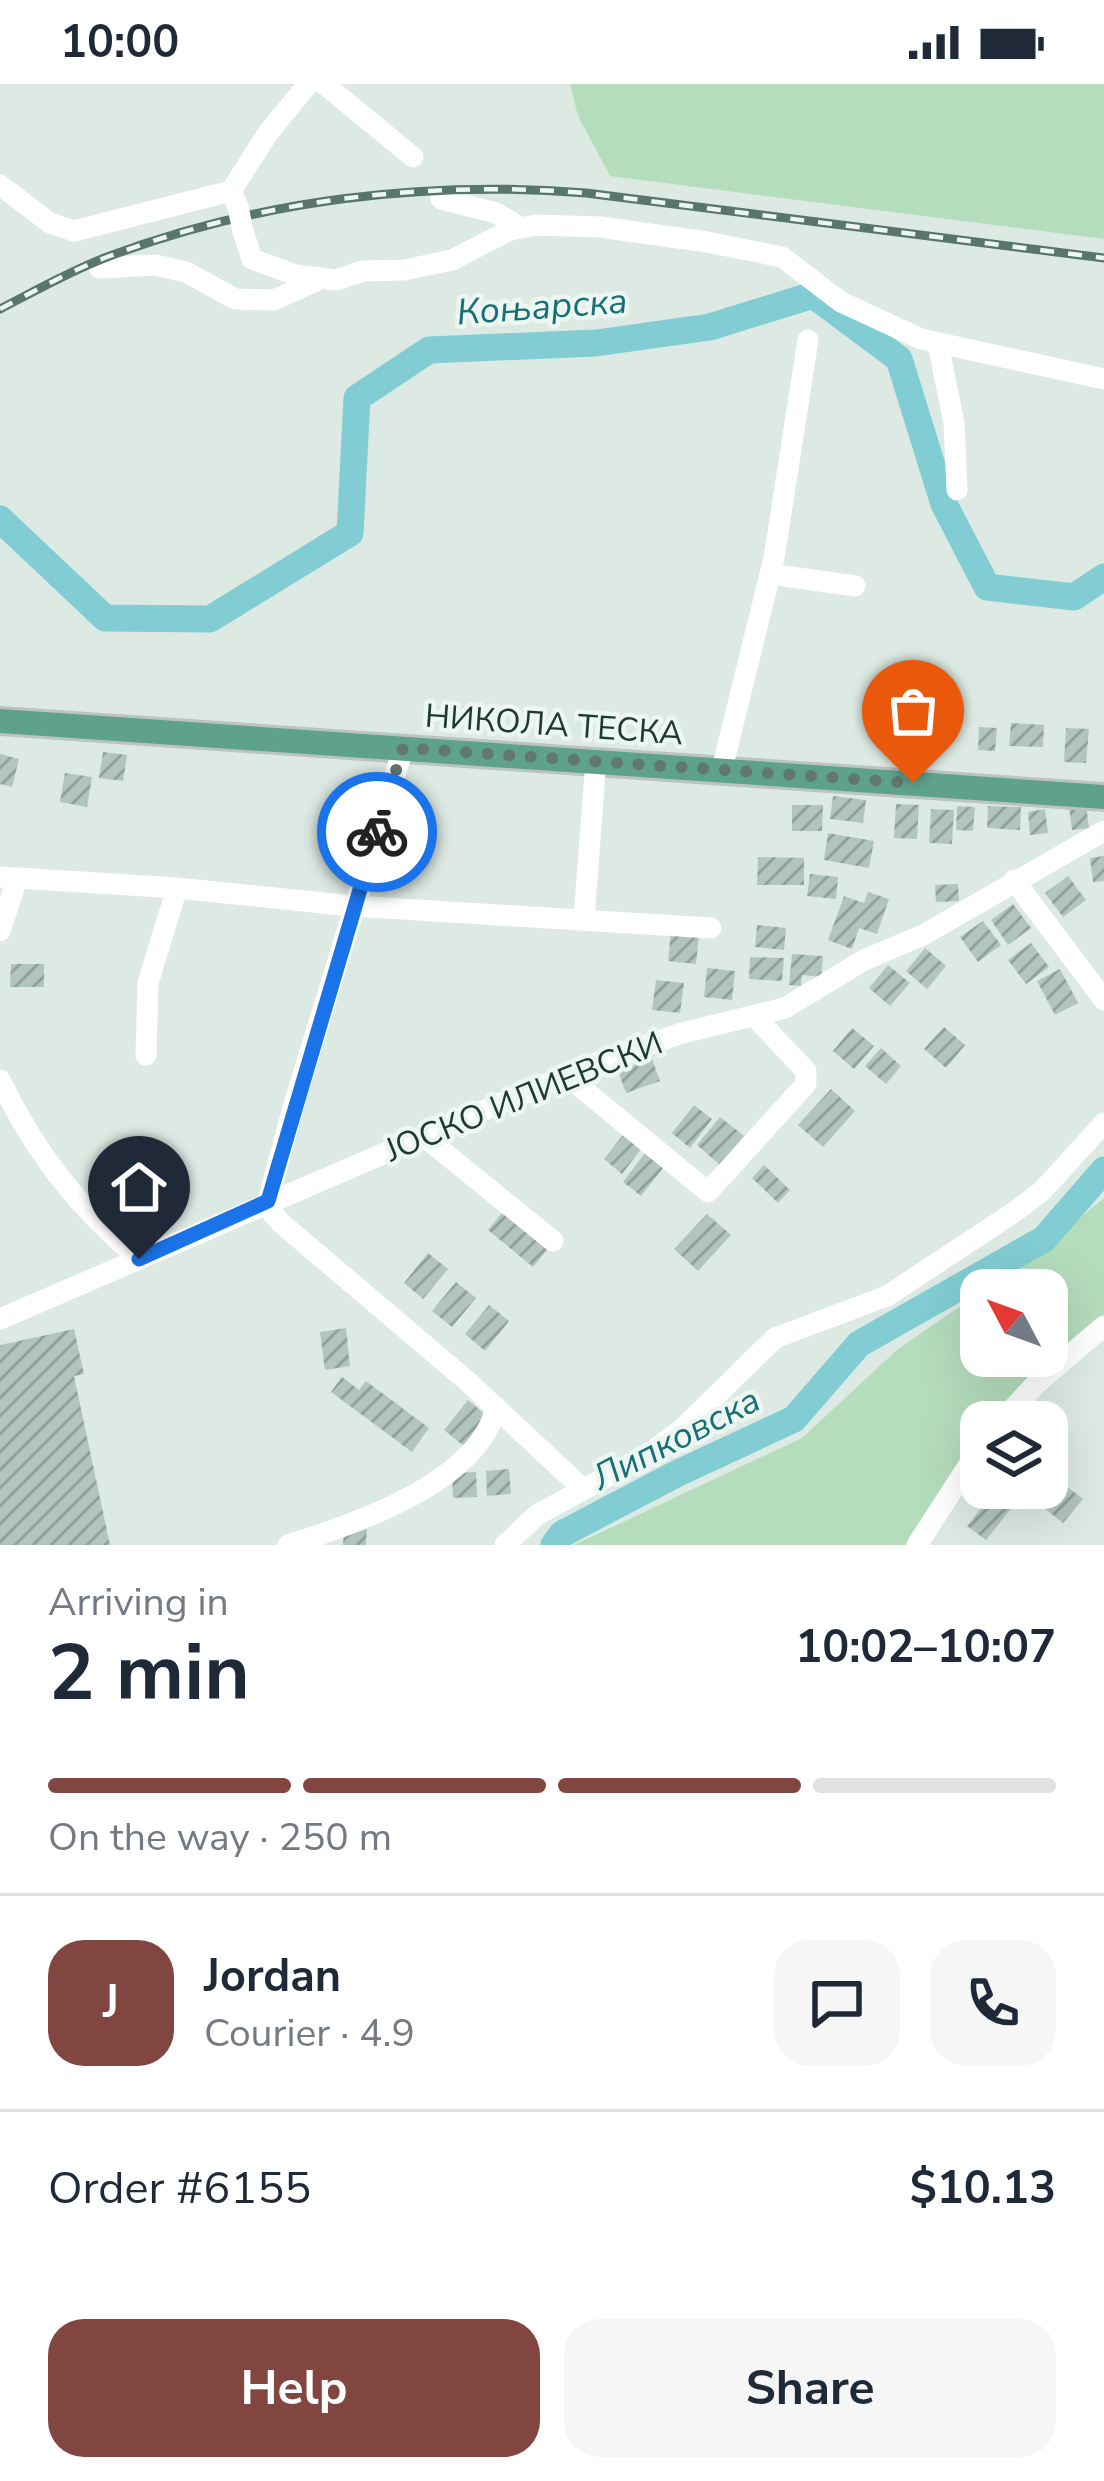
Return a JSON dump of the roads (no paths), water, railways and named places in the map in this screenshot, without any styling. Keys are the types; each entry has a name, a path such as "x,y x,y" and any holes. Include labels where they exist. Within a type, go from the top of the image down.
{"main road":[{"name":"НИКОЛА ТЕСКА","path":"0,721 1104,797"}],"street":[{"path":"308,84 268,133 234,199 252,259 319,280"},
{"path":"323,84 413,158"},
{"path":"0,185 50,223 74,231 234,199"},
{"path":"441,200 496,213 520,227"},
{"path":"99,268 155,265 186,272 235,299 274,300 319,280 437,265 520,227 600,227 782,257 841,302 938,344 1104,379"},
{"path":"722,770 770,574 808,340"},
{"path":"938,344 954,424 957,490"},
{"path":"770,574 855,586"},
{"path":"403,748 268,1201 281,1223 584,1489"},
{"path":"584,918 596,761"},
{"name":"ЈОСКО ИЛИЕВСКИ","path":"0,1319 567,1076 682,1033 785,1008 864,960 973,907 1104,832"},
{"path":"0,931 9,878 711,928"},
{"path":"1014,880 1104,1000"},
{"path":"146,1055 148,982 177,888"},
{"path":"567,1076 702,1191 713,1191 806,1084 806,1071 757,1018"},
{"path":"0,1080 36,1150 92,1216 139,1259"},
{"path":"505,1545 537,1515 666,1442 776,1338 887,1295 1013,1213 1042,1191 1104,1123"},
{"path":"426,1138 553,1241"},
{"path":"1020,1401 1104,1326"},
{"path":"288,1545 385,1509 440,1477 466,1459 492,1424 496,1407"},
{"path":"917,1545 960,1478"}],"waterway":[{"name":"Коњарска","path":"0,519 105,618 210,619 350,533 357,398 429,350 596,343 710,327 813,295 899,359 944,504 987,587 1074,597 1104,577"},
{"name":"Липковска","path":"554,1545 562,1534 676,1474 794,1419 859,1344 1044,1239 1104,1170"}],"railway":[{"path":"0,309 107,257 223,221 343,199 465,190 586,193 1104,258"}]}
